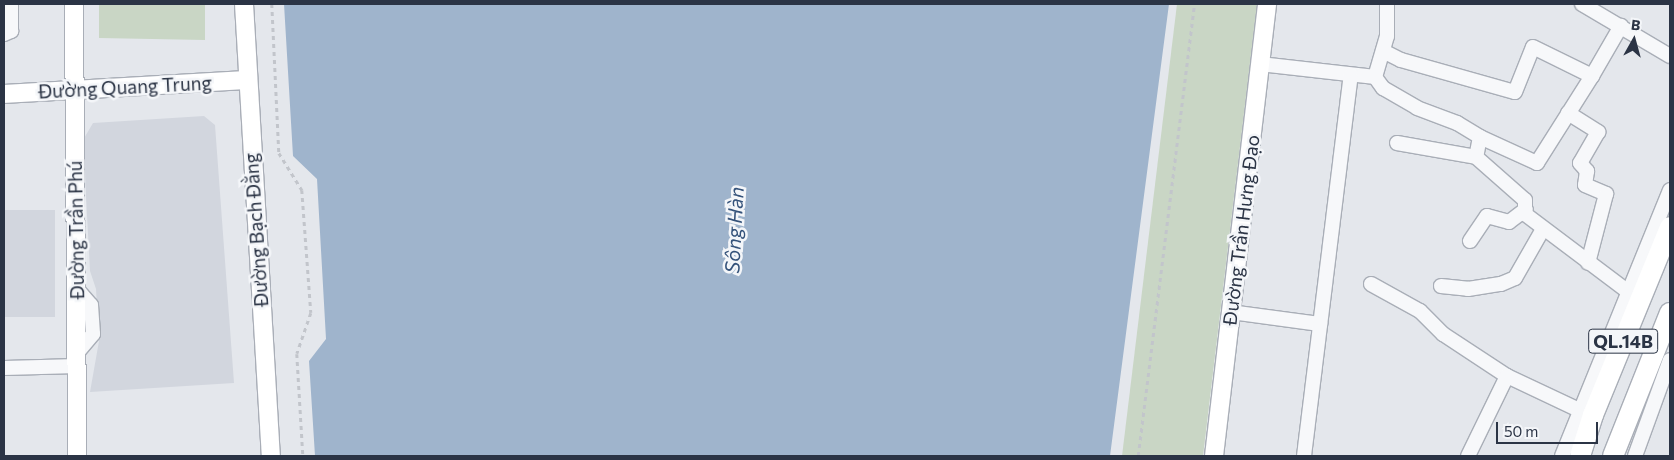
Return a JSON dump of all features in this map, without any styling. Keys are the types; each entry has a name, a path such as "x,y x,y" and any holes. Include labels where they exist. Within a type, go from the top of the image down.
{"highway":[{"name":"QL.14B","path":"1580,456 1593,415 1670,227"},
{"name":"QL.14B","path":"1613,456 1670,313"}],"main road":[{"name":"Đường Trần Phú","path":"74,4 73,89 78,359 76,456"},
{"name":"Đường Bạch Đằng","path":"244,4 246,80 271,456"},
{"name":"Đường Trần Hưng Đạo","path":"1214,456 1267,4"},
{"name":"Đường Quang Trung","path":"4,94 246,80"}],"street":[{"path":"4,34 11,31 11,4"},
{"path":"1375,76 1383,51 1387,4"},
{"path":"1582,4 1670,56"},
{"path":"1375,76 1383,88 1417,108 1457,123 1537,163 1621,26"},
{"path":"1383,51 1401,60 1515,92 1533,47 1592,76"},
{"path":"1260,64 1351,76 1375,76"},
{"path":"1304,456 1351,76"},
{"path":"1568,113 1598,132 1580,163 1587,171 1586,185 1606,194 1588,264"},
{"path":"1476,157 1480,136"},
{"path":"1397,144 1476,157 1525,200 1525,214 1588,264 1627,291"},
{"path":"1562,456 1627,291 1670,190"},
{"path":"1470,241 1487,216 1509,222 1526,209"},
{"path":"1441,286 1468,289 1501,284 1515,278 1543,229"},
{"path":"1371,284 1420,311 1444,334 1507,376 1579,410"},
{"path":"1231,312 1320,324"},
{"path":"4,368 78,359"},
{"path":"1635,456 1670,360"},
{"path":"1468,456 1507,376"}],"path":[{"path":"272,4 279,153 302,190 311,303 311,313 296,354 303,456"},
{"path":"1138,456 1194,4"}],"shaded area":[{"path":"204,116 215,125 234,383 90,392 99,341 96,289 90,271 83,140 93,123"},
{"path":"4,210 55,210 55,317 4,317"}],"green space":[{"path":"99,4 205,4 205,40 99,38"},
{"path":"1177,4 1257,4 1203,456 1122,456"}],"water":[{"name":"Sông Hàn","path":"284,4 1169,4 1110,456 315,456 309,361 326,339 317,179 293,156"}]}
